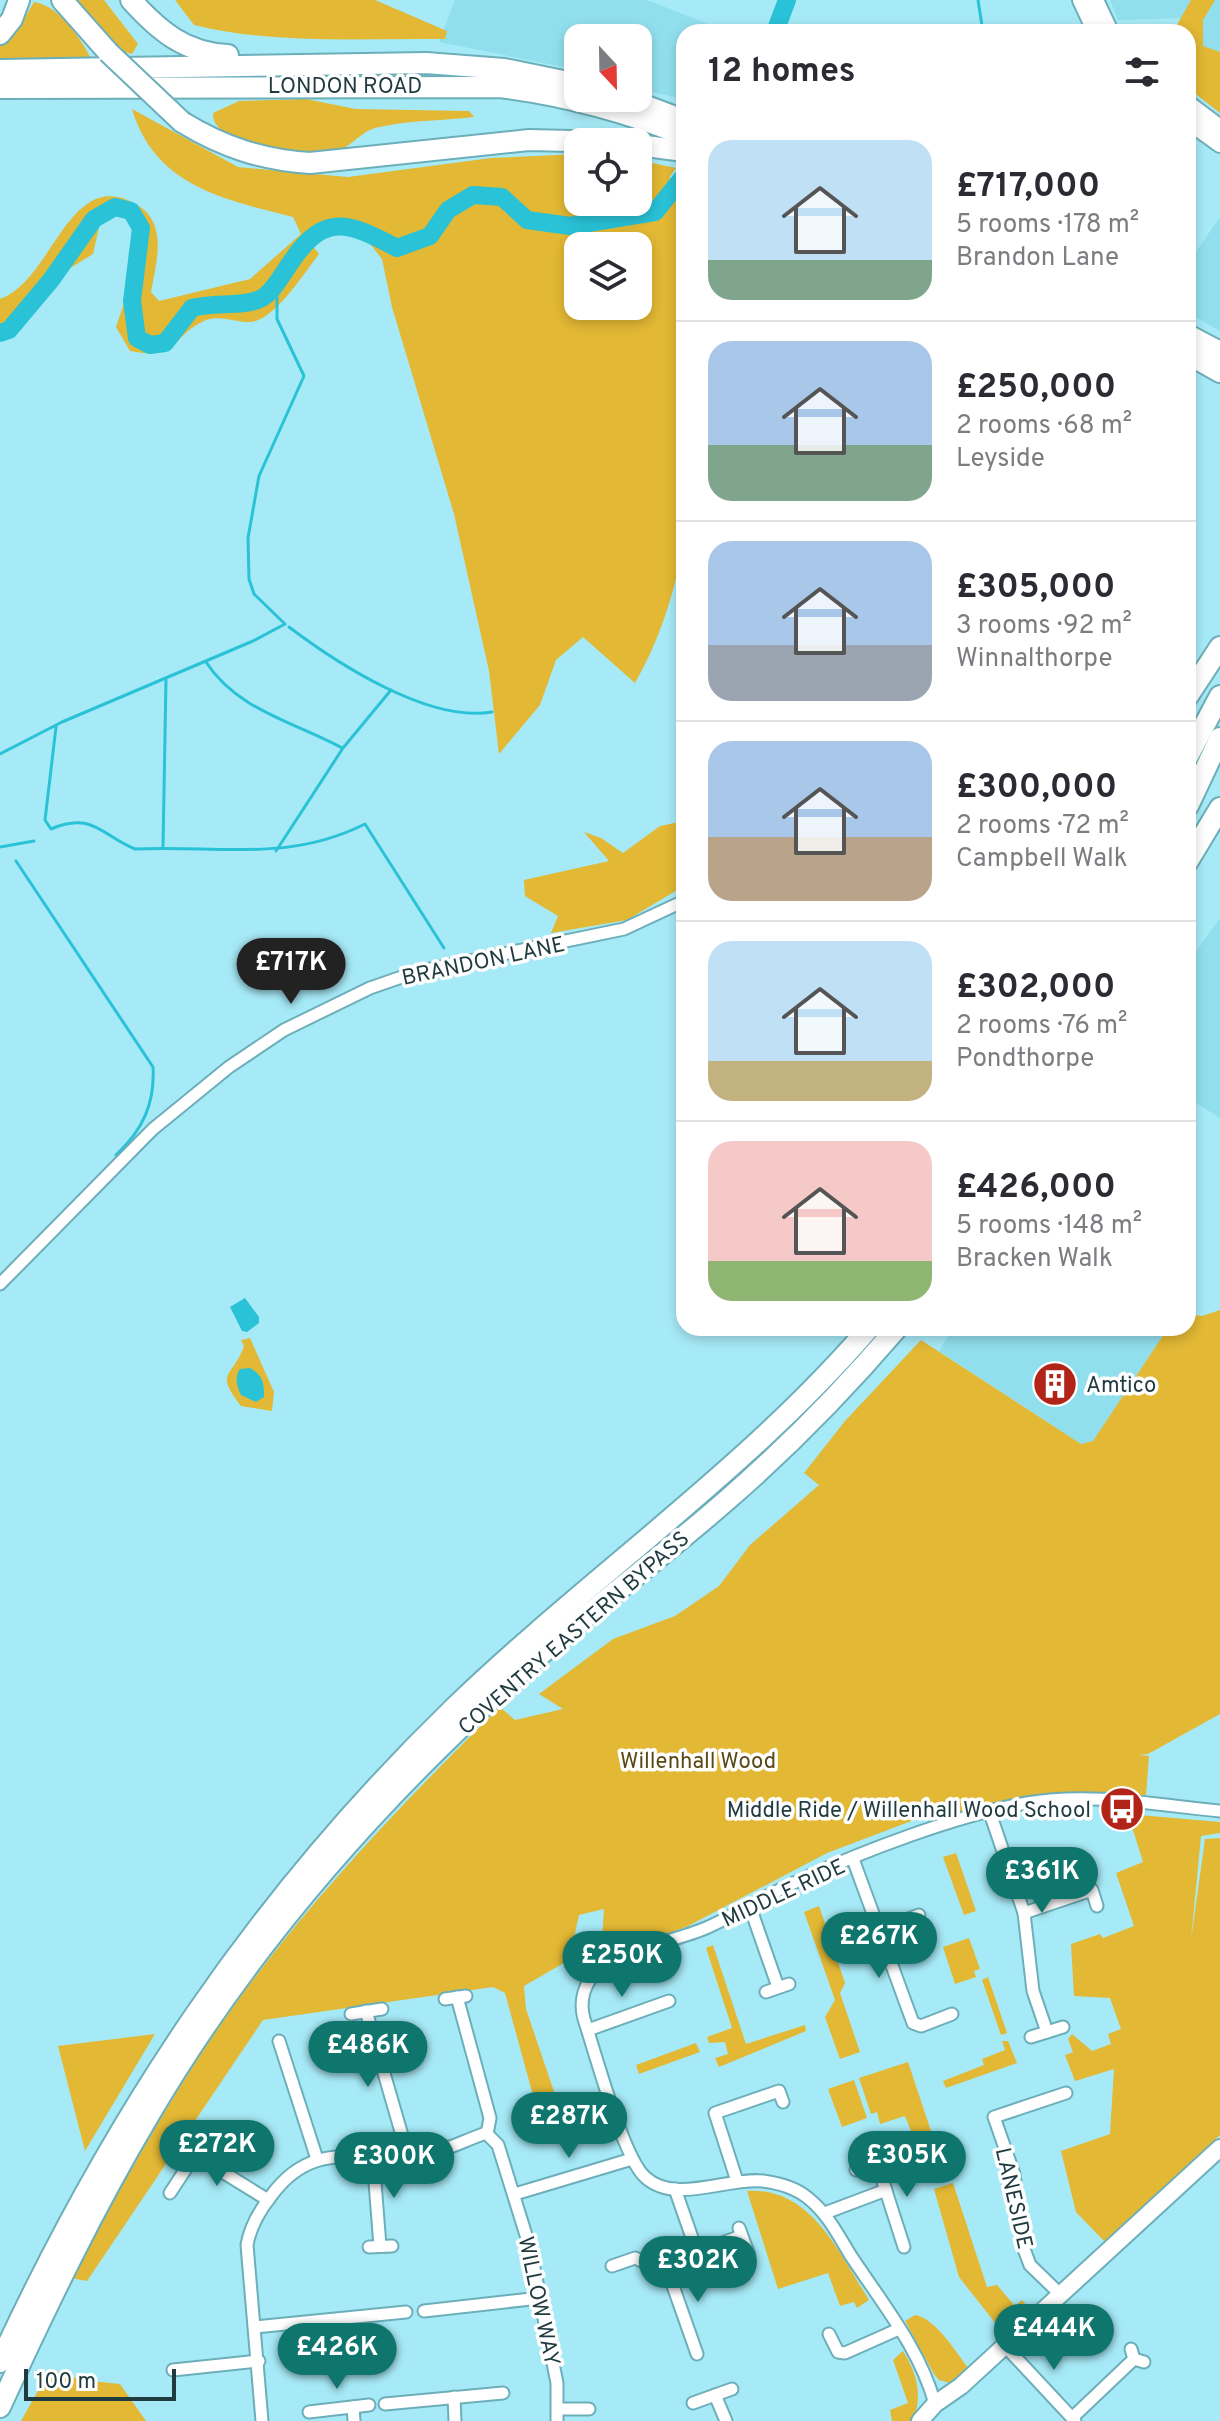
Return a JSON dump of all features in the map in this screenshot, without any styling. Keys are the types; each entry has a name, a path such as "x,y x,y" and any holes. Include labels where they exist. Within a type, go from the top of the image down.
{"highway":[{"path":"0,34 12,19 19,0"},
{"path":"62,0 108,52 182,122 229,148 283,161 310,163 376,159 529,140 564,141"},
{"path":"131,0 155,27 190,49 221,55 315,57 347,63"},
{"name":"LONDON ROAD","path":"0,70 347,63 504,69 564,81"},
{"name":"LONDON ROAD","path":"0,88 500,87 552,94 673,121"},
{"name":"LONDON ROAD","path":"652,111 673,121"},
{"path":"652,146 676,150"},
{"path":"1196,339 1220,352"},
{"path":"1196,358 1220,372"},
{"path":"1196,684 1220,647"},
{"path":"1196,741 1220,696"},
{"path":"1196,789 1220,738"},
{"path":"1196,848 1220,808"},
{"name":"COVENTRY EASTERN BYPASS","path":"0,2362 93,2174 156,2070 228,1964 295,1879 361,1803 456,1706 742,1459 824,1381 862,1336"},
{"name":"COVENTRY EASTERN BYPASS","path":"0,2407 100,2199 151,2111 268,1940 356,1834 508,1682 726,1501 796,1438 890,1336"}],"street":[{"path":"1081,0 1092,24"},
{"path":"1095,0 1106,24"},
{"path":"1196,110 1220,128"},
{"path":"1196,127 1220,144"},
{"name":"BRANDON LANE","path":"0,1284 153,1129 229,1067 284,1030 370,988 416,972 624,929 676,905"},
{"name":"MIDDLE RIDE","path":"675,2189 657,2185 646,2178 632,2159 588,2030 582,2000 587,1984 601,1969 750,1907 796,1882 853,1859 1027,1803 1071,1799 1220,1811"},
{"path":"990,1813 1024,1913 1033,1991 1047,2032"},
{"path":"853,1859 913,2023 921,2026 952,2014"},
{"path":"1024,1913 1092,1890 1097,1906"},
{"path":"750,1907 778,1988"},
{"path":"879,1930 919,1915"},
{"path":"262,2421 247,2245 268,2200 293,2170 317,2159 427,2154 487,2134 490,2118 456,1997"},
{"path":"588,2030 669,2001"},
{"path":"351,2014 382,2009"},
{"path":"366,2011 408,2156"},
{"path":"1031,2037 1063,2027"},
{"path":"279,2041 317,2159"},
{"path":"270,2059 284,2054"},
{"path":"737,2181 715,2113 779,2091 783,2102"},
{"name":"LANESIDE","path":"1061,2295 1030,2265 1014,2174 994,2117 1066,2093"},
{"name":"WILLOW WAY","path":"487,2134 498,2145 515,2194 557,2383 557,2415 589,2409"},
{"path":"920,2421 935,2404 961,2386 1220,2148"},
{"path":"373,2157 380,2246"},
{"path":"856,2170 894,2157"},
{"path":"170,2193 191,2161 203,2158 268,2200"},
{"path":"515,2194 632,2159"},
{"path":"877,2163 904,2247"},
{"path":"166,2171 179,2179"},
{"path":"697,2252 675,2189 737,2181 784,2185 806,2196 825,2213 899,2329 920,2363 935,2404"},
{"path":"825,2213 886,2190"},
{"path":"612,2266 635,2258 651,2267 666,2266 740,2232 749,2255"},
{"path":"666,2266 697,2354"},
{"path":"424,2311 540,2298"},
{"path":"255,2327 406,2312"},
{"path":"829,2334 838,2352 845,2353 899,2329"},
{"path":"1005,2346 1074,2419 1136,2357"},
{"path":"173,2370 259,2361"},
{"path":"693,2403 732,2389"},
{"path":"385,2404 503,2393"},
{"path":"715,2395 726,2421"},
{"path":"454,2397 455,2421"},
{"path":"309,2412 369,2405"},
{"path":"353,2407 354,2421"}],"shaded area":[{"path":"455,0 647,0 708,24 676,24 676,97 652,92 652,24 564,24 564,67 439,42"},
{"path":"1110,0 1220,0 1220,100 1196,47 1196,24 1186,24 1183,18 1118,20"},
{"path":"1220,217 1220,331 1196,318 1196,252"},
{"path":"1220,918 1220,1118 1196,1103 1196,952"},
{"path":"245,1298 259,1317 259,1323 247,1332 242,1331 230,1307"},
{"name":"Amtico","path":"948,1336 1163,1336 1093,1441 1081,1444 939,1351"},
{"path":"250,1368 258,1374 263,1384 264,1397 256,1402 241,1395 237,1382 240,1369"}],"green space":[{"path":"76,0 104,0 138,44 132,54 124,52"},
{"path":"175,0 375,0 447,31 445,39 318,39 256,35 194,25"},
{"path":"1191,0 1215,0 1203,20 1203,46 1220,52 1220,113 1196,94 1196,24 1178,24"},
{"path":"34,2 60,15 90,57 0,62 0,45 20,26"},
{"path":"306,99 356,109 469,111 474,117 387,125 364,133 338,151 319,152 242,141 216,124 213,113 239,101"},
{"path":"132,109 238,167 348,177 491,158 564,155 564,216 652,216 652,163 676,168 669,178 676,179 676,578 665,617 635,683 583,637 556,660 540,705 499,754 489,671 454,514 392,307 382,259 356,226 319,229 308,240 319,254 288,295 268,314 249,322 222,318 206,320 185,333 167,350 147,353 130,351 116,327 125,300 129,262 141,229 131,211 114,207 102,214 93,254 51,280 9,330 0,333 0,299 19,288 78,211 95,199 115,197 139,206 148,214 154,224 158,246 151,292 159,301 250,279 301,234 293,217 217,195 175,172 157,156 143,135"},
{"path":"676,823 676,891 627,920 551,933 558,916 525,896 524,880 609,861 584,832 601,838 623,853 660,826"},
{"name":"Willenhall Wood","path":"1220,1310 1220,1714 1148,1754 1139,1755 1149,1756 1146,1795 1049,1795 1010,1799 975,1810 930,1814 827,1853 688,1926 622,1952 601,1955 604,1909 579,1915 569,1960 524,1986 526,2009 565,2124 543,2132 505,1993 493,1987 263,2020 87,2281 71,2278 147,2142 208,2043 260,1970 358,1853 500,1707 515,1720 563,1709 539,1694 613,1639 675,1616 719,1586 750,1545 819,1485 804,1473 845,1421 921,1340 1081,1444 1093,1441 1163,1336 1196,1336 1196,1315"},
{"path":"250,1338 274,1392 272,1411 241,1406 228,1386 228,1375 244,1346 241,1340"},
{"path":"1128,1814 1220,1822 1220,1833 1201,1836 1191,1940 1205,1839 1220,1838 1220,2135 1105,2242 1076,2212 1061,2151 1110,2134 1114,2069 1075,2081 1065,2055 1073,2052 1068,2039 1072,2034 1092,2051 1111,2044 1108,2034 1121,2029 1110,1998 1074,1996 1071,1944 1100,1934 1103,1938 1134,1926 1116,1873 1143,1862"},
{"path":"956,1853 976,1911 964,1915 943,1857"},
{"path":"819,1906 845,1983 840,1993 860,2052 840,2059 825,2017 835,2000 804,1912"},
{"path":"969,1938 980,1969 974,1971 976,1977 955,1984 943,1947"},
{"path":"713,1945 746,2044 805,2025 806,2031 719,2067 715,2058 728,2054 725,2042 709,2043 707,2037 732,2028 706,1948"},
{"path":"988,1977 1007,2033 1001,2035 982,1980"},
{"path":"155,2034 85,2151 58,2046"},
{"path":"1002,2041 1008,2041 1017,2063 946,2088 943,2081 984,2065 982,2059 1005,2050"},
{"path":"696,2043 700,2052 639,2074 636,2065"},
{"path":"908,2062 932,2134 923,2137 911,2131 905,2116 880,2124 877,2112 871,2114 859,2078"},
{"path":"854,2080 867,2118 842,2127 828,2089"},
{"path":"953,2183 987,2287 997,2285 1015,2306 1022,2300 1026,2305 1000,2329 959,2277 934,2189"},
{"path":"747,2191 769,2192 789,2199 806,2211 835,2244 869,2300 857,2308 854,2302 840,2306 828,2273 778,2289"},
{"path":"915,2315 938,2330 970,2370 953,2384 939,2380 934,2374 905,2321"},
{"path":"903,2351 915,2376 918,2403 913,2421 892,2421 890,2410 908,2403 893,2360"},
{"path":"50,2369 82,2380 120,2384 146,2421 21,2421"}],"waterway":[{"path":"778,24 787,0"},
{"path":"978,0 982,24"},
{"path":"0,333 9,330 51,280 94,219 115,207 131,211 141,228 132,301 137,338 150,345 165,343 192,308 245,303 264,297 310,239 334,227 361,231 397,248 430,236 448,210 473,195 502,197 527,220 570,226 655,212 676,186"},
{"path":"0,754 62,722 253,641 285,624 254,594 249,579 248,538 259,476 304,376 277,319 277,283"},
{"path":"289,627 358,673 413,700 467,713 492,712"},
{"path":"206,662 234,692 250,703 342,748"},
{"path":"163,847 166,680"},
{"path":"276,851 343,748 391,690"},
{"path":"56,727 45,820 51,829 65,824 87,824 135,849 252,850 308,844 365,824 444,948"},
{"path":"0,847 34,841"},
{"path":"16,861 153,1067 152,1092 145,1115 133,1136 116,1155"}],"place":[{"name":"Amtico","path":"1055,1384"},
{"name":"Middle Ride / Willenhall Wood School","path":"1122,1809"}]}
